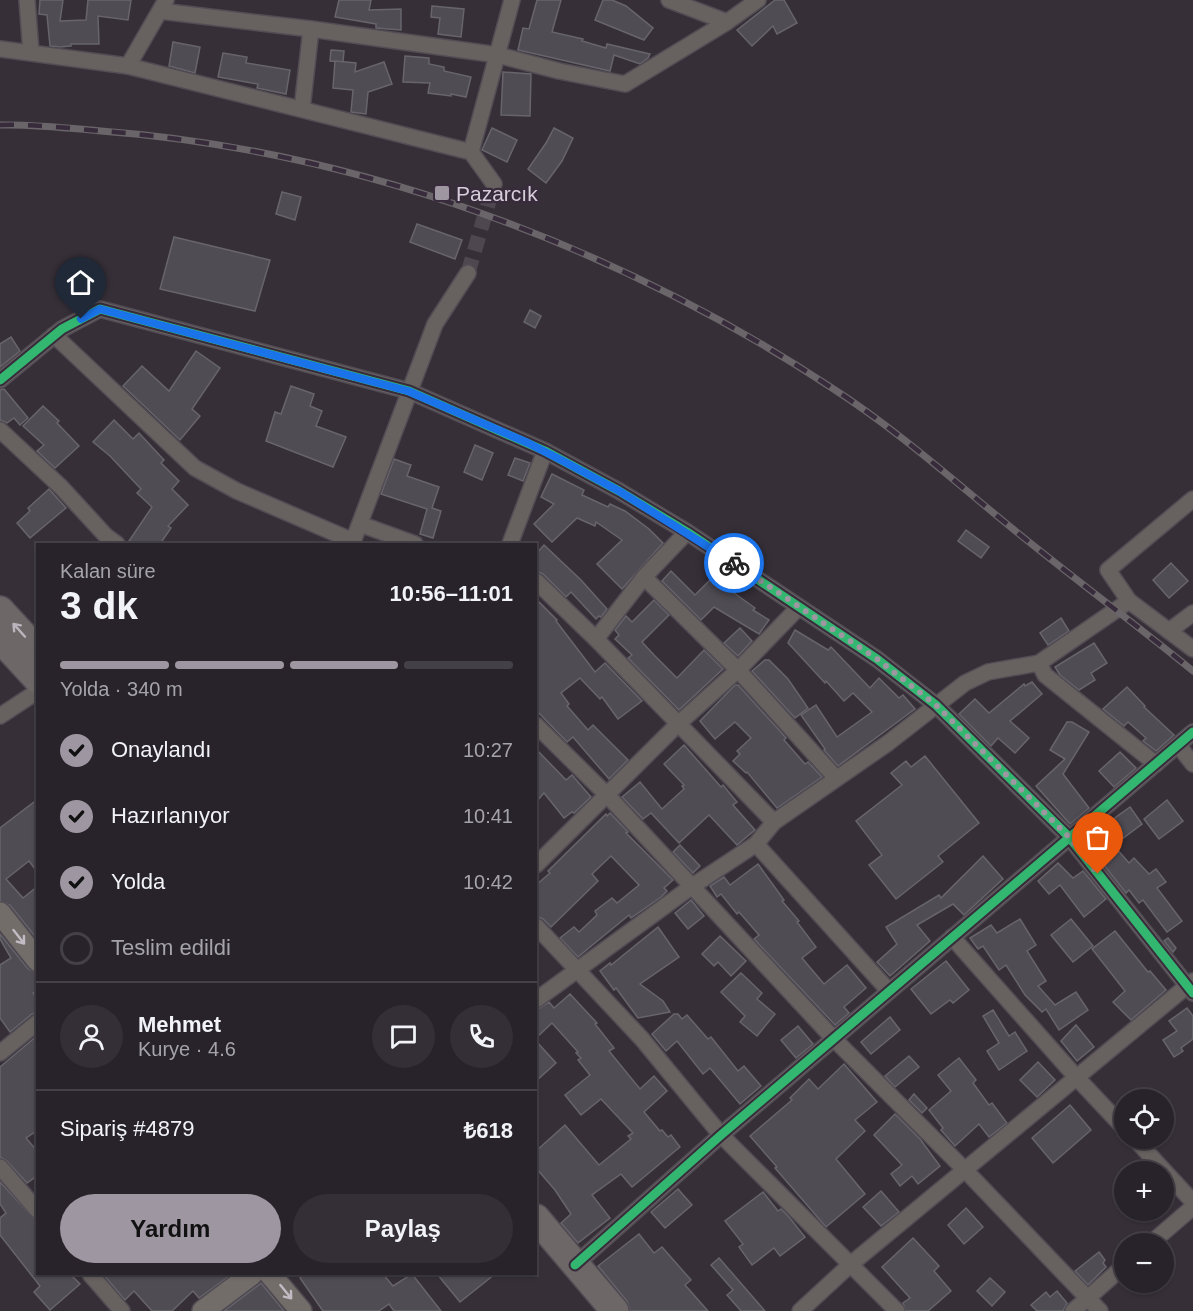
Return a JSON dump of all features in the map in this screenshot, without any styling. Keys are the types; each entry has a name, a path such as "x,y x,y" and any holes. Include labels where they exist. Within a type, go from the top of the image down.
{"highway":[{"path":"0,610 36,649"},
{"path":"0,639 36,678"},
{"path":"537,1219 615,1311"},
{"path":"537,1246 595,1311"}],"street":[{"path":"27,0 32,52"},
{"path":"471,152 512,0"},
{"path":"669,0 727,22"},
{"path":"128,66 163,5 311,29 498,55 559,71 625,84 727,22 758,0"},
{"path":"302,109 311,29"},
{"path":"0,49 128,66 471,152 494,184"},
{"path":"54,335 195,468 237,491 353,543 435,324 468,273"},
{"path":"0,380 54,335 100,309 408,391 545,451 619,491 687,532 877,659 936,705 1069,837 1191,986 851,1264 800,1311"},
{"path":"0,430 61,487 106,536 116,543"},
{"path":"510,543 545,451"},
{"path":"1193,499 1108,570 1129,601 1193,649"},
{"path":"360,524 412,543"},
{"path":"596,639 644,577 687,532"},
{"path":"644,577 738,670 836,778"},
{"path":"537,582 596,639 774,822"},
{"path":"537,999 691,887 756,844 774,822 888,743 964,683 988,672 1039,663 1129,601"},
{"path":"537,864 678,724 738,670 799,607"},
{"path":"1169,631 1193,613"},
{"path":"1039,663 1045,675 1156,764"},
{"path":"0,716 36,692"},
{"path":"537,726 608,796 834,1039 965,1170 1100,1311"},
{"path":"575,1265 722,1135 1193,732"},
{"path":"1178,745 1193,764"},
{"path":"756,844 889,992"},
{"path":"0,913 36,958"},
{"path":"537,927 642,1040 722,1135 897,1311"},
{"path":"952,937 1114,1117"},
{"path":"0,1053 36,1024"},
{"path":"1144,1149 1193,1202"},
{"path":"0,1167 36,1209"},
{"path":"1163,1233 1193,1207"},
{"path":"91,1275 122,1311"},
{"path":"203,1311 251,1275"},
{"path":"271,1275 301,1311"},
{"path":"1072,1311 1114,1275"}],"building":[{"path":"40,0 63,0 60,21 86,20 88,0 131,0 128,20 98,16 99,44 71,44 71,46 60,47 50,46 47,15 39,14"},
{"path":"339,0 371,0 369,10 401,9 401,30 376,28 376,24 335,17"},
{"path":"537,0 561,0 552,32 583,39 582,41 606,48 607,44 650,54 648,58 640,64 614,55 610,71 518,50 523,28 529,29"},
{"path":"603,0 612,0 626,6 653,28 644,40 595,20"},
{"path":"775,0 784,0 797,23 777,34 773,26 752,46 737,30"},
{"path":"432,6 464,9 461,37 438,34 440,18 431,17"},
{"path":"173,42 200,47 195,73 169,66"},
{"path":"331,50 344,51 343,62 330,61"},
{"path":"223,53 247,57 246,63 290,70 286,94 257,88 258,84 218,77"},
{"path":"405,56 429,58 429,64 444,67 444,71 471,77 466,97 428,93 430,83 403,82"},
{"path":"335,61 356,63 355,72 384,62 392,84 368,92 366,114 351,112 353,90 333,88"},
{"path":"503,72 531,74 530,116 501,115"},
{"path":"492,128 517,140 507,162 482,150"},
{"path":"554,128 573,138 562,161 546,183 528,169"},
{"path":"282,192 301,197 295,220 276,214"},
{"name":"Pazarcık","path":"417,224 462,240 455,259 410,242"},
{"path":"174,237 270,260 255,311 160,289"},
{"path":"82,286 92,290 88,302 78,298"},
{"path":"530,310 541,316 535,328 524,322"},
{"path":"11,337 20,351 0,367 0,344"},
{"path":"196,351 220,368 192,409 200,416 180,440 123,386 142,366 169,391"},
{"path":"291,386 314,394 310,406 322,411 316,426 346,437 333,467 266,441 275,412 281,414"},
{"path":"4,389 28,418 20,425 14,418 7,423 0,420 0,390"},
{"path":"43,406 59,421 57,423 79,446 55,468 37,451 44,445 23,426"},
{"path":"114,420 133,439 139,433 164,460 161,463 179,481 172,489 188,505 168,526 171,528 161,543 128,543 152,507 137,493 141,489 110,456 93,442"},
{"path":"475,445 493,453 482,480 464,472"},
{"path":"515,458 530,463 523,481 508,475"},
{"path":"394,459 411,465 407,476 439,487 432,508 441,511 433,538 420,534 427,509 381,494"},
{"path":"552,474 584,490 582,495 608,507 610,504 625,511 663,543 622,589 597,564 622,540 596,522 595,526 577,518 552,542 534,524 554,504 541,497"},
{"path":"49,489 66,508 30,538 17,523 30,511 28,508"},
{"path":"966,530 989,547 981,558 958,541"},
{"path":"544,545 581,580 607,609 601,617 596,619 571,592 566,597 543,574 537,571 537,553"},
{"path":"1171,563 1188,581 1169,598 1153,580"},
{"path":"671,571 695,595 715,575 730,590 755,608 753,610 769,620 759,634 714,607 701,620 662,581"},
{"path":"537,600 557,620 595,672 605,663 642,701 618,719 602,697 600,699 580,678 561,693 569,704 567,706 588,730 593,725 628,760 609,779 573,737 567,742 537,711"},
{"path":"654,600 669,615 642,642 677,678 704,650 723,669 679,710 628,658 632,655 615,639 619,635 615,630 626,616 632,622"},
{"path":"1061,618 1069,631 1048,645 1040,633"},
{"path":"740,628 752,641 738,656 724,643"},
{"path":"795,630 828,650 831,647 870,688 879,678 899,698 903,695 915,709 838,766 824,750 801,715 816,705 837,737 872,712 853,693 844,701 826,681 825,683 788,643"},
{"path":"1094,643 1107,663 1091,673 1095,680 1079,690 1060,675 1055,667"},
{"path":"765,660 769,660 788,679 808,708 795,718 752,671"},
{"path":"1032,682 1042,694 1010,721 1029,738 1015,753 998,738 991,746 959,714 975,699 989,713 1024,684 1025,686"},
{"path":"735,685 738,685 779,730 786,738 784,740 805,764 808,762 822,777 777,808 747,772 733,761 740,754 737,751 751,738 735,722 715,739 700,721"},
{"path":"1127,687 1144,707 1174,735 1156,751 1143,741 1146,738 1128,722 1124,726 1103,709"},
{"path":"1067,722 1072,722 1089,732 1063,774 1089,808 1070,824 1036,786 1065,759 1050,750"},
{"path":"684,745 721,787 723,785 737,802 733,805 755,830 737,845 709,815 679,843 651,813 643,819 622,797 640,782 662,809 684,789 682,786 684,785 664,764"},
{"path":"537,750 566,780 572,775 591,797 574,813 564,818 544,793 537,801"},
{"path":"1120,752 1136,768 1114,787 1099,771"},
{"path":"925,756 979,823 938,856 943,862 896,899 869,865 882,855 856,821 902,785 891,773 906,761 911,767"},
{"path":"1167,800 1183,821 1159,839 1144,819"},
{"path":"36,801 36,870 29,861 6,879 23,898 36,888 36,938 10,905 0,901 0,828"},
{"path":"1130,807 1142,824 1122,839 1112,825 1112,820"},
{"path":"610,813 628,832 626,833 673,880 664,888 667,891 661,897 631,918 629,915 578,957 560,938 574,927 579,932 597,915 595,911 612,898 617,903 639,885 611,856 592,874 598,881 551,927 537,916 537,884 606,814 607,816"},
{"path":"1108,839 1129,863 1134,858 1149,874 1156,869 1166,882 1157,888 1182,921 1167,932 1143,900 1139,903 1129,890 1126,893 1093,851"},
{"path":"680,845 700,866 693,873 673,852"},
{"path":"983,856 1003,879 964,915 953,904 917,925 930,941 890,976 877,962 897,944 886,927 939,895 941,898"},
{"path":"1058,863 1073,878 1083,871 1106,899 1084,917 1060,885 1049,894 1038,881"},
{"path":"758,864 816,947 802,958 824,984 847,965 866,988 844,1007 849,1013 835,1025 754,939 759,935 739,912 737,914 721,894 717,897 710,886 724,877 730,885"},
{"path":"691,900 704,916 688,929 675,913"},
{"path":"1020,919 1036,945 1027,951 1046,981 1038,986 1055,1005 1076,992 1088,1010 1059,1030 1046,1009 1042,1012 1025,995 1006,965 999,970 983,946 978,949 970,938 991,925 997,933"},
{"path":"1071,919 1093,946 1073,962 1051,935"},
{"path":"658,927 679,957 640,984 663,1001 670,1012 638,1018 600,971 610,963 611,965"},
{"path":"1115,931 1148,972 1150,971 1166,990 1131,1020 1113,1002 1125,991 1092,949"},
{"path":"0,934 28,969 36,972 36,991 33,993 36,997 36,1013 10,1032 0,1018 0,965 11,958 0,939"},
{"path":"720,936 746,961 731,976 718,962 714,966 702,954"},
{"path":"1168,938 1176,948 1173,952 1164,941"},
{"path":"946,961 969,990 953,1003 950,1000 931,1014 911,989"},
{"path":"741,973 762,993 757,999 775,1014 757,1036 740,1022 745,1016 721,992"},
{"path":"570,994 597,1023 595,1024 614,1048 609,1051 640,1089 654,1076 667,1091 644,1112 660,1131 662,1130 668,1137 671,1135 680,1147 632,1187 621,1174 592,1195 610,1218 578,1243 561,1223 571,1214 537,1169 537,1150 565,1125 599,1165 631,1139 628,1136 633,1133 601,1099 581,1115 565,1095 590,1075 578,1060 581,1058 576,1053 578,1052 552,1023 537,1037 537,1009 549,1002 554,1008"},
{"path":"1187,1008 1193,1016 1193,1039 1181,1048 1183,1051 1174,1057 1163,1040 1177,1031 1169,1021"},
{"path":"993,1010 1009,1036 1015,1032 1027,1051 999,1070 987,1051 999,1043 983,1016"},
{"path":"674,1014 678,1014 682,1019 687,1015 708,1039 711,1037 738,1071 744,1066 761,1086 740,1104 710,1068 703,1074 677,1041 666,1051 652,1034"},
{"path":"890,1017 900,1030 871,1054 861,1042"},
{"path":"1076,1025 1094,1047 1077,1061 1061,1041"},
{"path":"798,1026 813,1044 796,1058 781,1040"},
{"path":"36,1037 36,1131 26,1138 36,1150 36,1176 27,1183 7,1161 0,1157 0,1067"},
{"path":"537,1042 556,1063 537,1080"},
{"path":"909,1056 919,1067 895,1087 885,1076"},
{"path":"959,1058 976,1080 973,1083 989,1105 992,1103 1007,1123 989,1137 979,1124 955,1146 941,1130 943,1128 929,1110 951,1091 938,1075"},
{"path":"1038,1062 1055,1080 1037,1097 1020,1080"},
{"path":"844,1064 877,1102 855,1120 865,1131 836,1159 865,1194 826,1227 750,1136 792,1100 790,1098 809,1079 818,1089"},
{"path":"914,1094 927,1108 922,1113 909,1100"},
{"path":"1070,1105 1091,1130 1053,1163 1032,1138"},
{"path":"895,1114 920,1139 940,1166 918,1184 912,1176 900,1186 891,1174 902,1165 874,1135"},
{"path":"0,1182 36,1221 36,1275 71,1275 80,1284 50,1310 34,1292 40,1286 0,1235 0,1218 6,1213 0,1204"},
{"path":"678,1189 692,1205 665,1228 651,1212"},
{"path":"881,1191 899,1212 881,1226 863,1207"},
{"path":"763,1192 778,1211 781,1209 805,1237 780,1256 774,1248 752,1265 739,1247 743,1244 725,1221"},
{"path":"966,1208 983,1227 964,1244 948,1225"},
{"path":"639,1234 654,1253 662,1247 691,1280 685,1285 708,1311 630,1311 627,1301 598,1266"},
{"path":"913,1238 939,1266 934,1271 951,1291 928,1311 906,1311 903,1303 910,1298 882,1267"},
{"path":"1099,1252 1105,1260 1103,1263 1106,1267 1088,1285 1075,1271"},
{"path":"719,1258 765,1311 741,1311 727,1295 733,1290 711,1265"},
{"path":"104,1275 231,1275 199,1298 193,1291 172,1311 152,1311 134,1291 125,1300"},
{"path":"304,1275 384,1275 393,1286 413,1275 441,1311 394,1311 389,1304 379,1311 323,1311 300,1278"},
{"path":"438,1275 494,1275 460,1302"},
{"path":"990,1278 1005,1292 992,1306 977,1291"},
{"path":"260,1284 284,1311 224,1311"},
{"path":"1057,1291 1067,1303 1063,1311 1037,1311 1031,1305 1046,1292 1050,1297"}],"tunnel":[{"path":"468,273 494,184"}],"railway":[{"path":"0,125 101,131 197,142 294,159 389,183 483,214 574,250 664,291 750,337 856,404 902,438 1035,547 1193,671"}],"cycle path":[{"path":"0,380 62,329 100,309 409,391 545,451 619,491 687,532 877,659 936,705 1069,837 1193,993"},
{"path":"575,1265 721,1135 1193,732"}],"way so far":[{"path":"734,563 877,659 936,705 1069,837 1098,874"}],"place":[{"name":"Pazarcık","path":"442,193"}],"route":[{"path":"81,319 100,309 408,391 528,443 563,461 619,491 734,563"}]}
